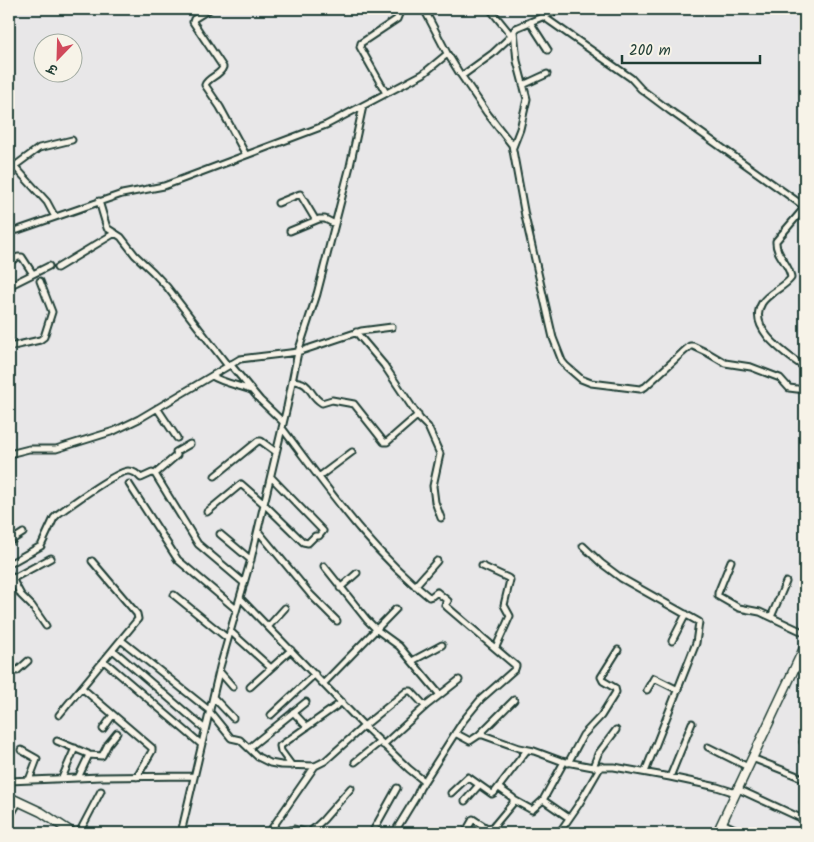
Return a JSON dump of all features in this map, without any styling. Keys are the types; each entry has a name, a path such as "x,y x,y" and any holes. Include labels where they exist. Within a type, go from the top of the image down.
{"street":[{"path":"210,9 194,19 193,22 223,67 222,71 206,82 205,85 220,107 246,155"},
{"path":"386,93 360,47 362,43 397,18 399,14 395,9"},
{"path":"424,9 448,55 513,147 525,216 553,338 562,361 571,372 591,383 640,389 645,387 690,346 693,346 719,361 751,367 780,378 789,388 805,390"},
{"path":"490,9 512,33 516,61 523,85 526,103 520,129 513,147"},
{"path":"461,75 492,54 519,26 560,9"},
{"path":"544,17 631,78 655,100 805,207 776,241 777,249 790,269 791,278 762,303 758,318 764,332 771,340 805,368"},
{"path":"530,22 548,50"},
{"path":"9,231 18,230 122,194 164,186 326,125 423,74 448,55"},
{"path":"523,85 546,74"},
{"path":"181,833 219,671 251,560 298,352 317,294 363,106"},
{"path":"55,217 46,202 17,169 16,165 39,148 72,140"},
{"path":"278,203 300,194 315,219"},
{"path":"99,201 107,228 124,240 135,255 175,296 229,365 283,425 378,550 429,597 437,592 442,596 448,601 445,605 447,607 516,664 516,668 481,699 455,733 394,833"},
{"path":"290,231 315,219 325,219 335,224"},
{"path":"57,268 115,233"},
{"path":"9,262 22,257 33,274"},
{"path":"9,286 49,266"},
{"path":"9,347 40,340 44,337 52,312 40,281"},
{"path":"9,454 29,449 56,449 114,431 139,419 229,365 248,357 298,352 370,328 392,327"},
{"path":"356,332 384,365 428,427 440,454 433,486 435,502 441,518"},
{"path":"212,376 222,382 232,383 252,390"},
{"path":"292,382 301,382 306,385 317,400 322,403 332,400 354,404 384,442 387,442 418,415"},
{"path":"157,408 177,438"},
{"path":"215,476 258,441 261,441 276,452"},
{"path":"9,564 41,546 54,518 58,514 115,476 128,470 136,472 143,478 152,473 155,474 176,455 176,452 190,444"},
{"path":"320,476 352,452"},
{"path":"155,474 198,544 244,583"},
{"path":"207,512 241,484 304,542 308,543 323,532 270,477"},
{"path":"129,484 178,560 236,609"},
{"path":"258,531 311,595 337,622"},
{"path":"9,542 23,533"},
{"path":"220,534 251,560"},
{"path":"583,546 610,571 698,620 699,630 696,643 645,772"},
{"path":"12,579 51,558"},
{"path":"59,715 138,620 138,616 92,561"},
{"path":"415,586 437,561"},
{"path":"730,561 718,596 739,608 753,610 805,633"},
{"path":"324,566 340,588 377,630 394,641 440,695"},
{"path":"482,566 510,580 504,605 510,616 496,647"},
{"path":"9,573 21,595 32,606 46,626"},
{"path":"340,588 357,574"},
{"path":"770,617 786,582"},
{"path":"174,595 228,638"},
{"path":"240,598 364,726 424,781"},
{"path":"268,627 285,608"},
{"path":"324,684 396,609"},
{"path":"672,641 686,614"},
{"path":"230,631 271,668"},
{"path":"121,640 210,712 231,738 238,739 258,757 270,763 292,766 315,766 325,761 407,691 411,691 427,705"},
{"path":"412,662 442,645"},
{"path":"717,833 805,646"},
{"path":"113,650 205,729"},
{"path":"250,687 291,650"},
{"path":"499,788 514,800 532,810 543,800 583,735 601,716 616,692 615,688 602,681 601,677 618,650"},
{"path":"9,669 17,671 28,661"},
{"path":"104,661 201,744"},
{"path":"796,667 805,671"},
{"path":"219,671 233,687"},
{"path":"271,715 315,674"},
{"path":"647,690 654,678 678,690"},
{"path":"355,762 382,743 459,680"},
{"path":"82,688 153,750 137,777"},
{"path":"214,697 232,718"},
{"path":"455,733 470,741 479,735 514,700"},
{"path":"248,748 306,702"},
{"path":"292,766 281,751 280,746 342,702"},
{"path":"293,712 307,727"},
{"path":"103,729 113,715"},
{"path":"670,777 692,723"},
{"path":"593,767 598,754 616,730"},
{"path":"57,741 89,755 102,756 108,744 117,733"},
{"path":"479,735 527,750 534,750 566,762 593,767 601,766 645,772 718,786 737,791 805,820"},
{"path":"708,747 748,767"},
{"path":"62,778 75,748"},
{"path":"21,750 37,759 29,780"},
{"path":"451,793 468,777 492,794 499,788 527,750"},
{"path":"78,778 89,755"},
{"path":"752,758 805,779"},
{"path":"270,831 315,766"},
{"path":"559,833 601,766"},
{"path":"9,781 62,778 193,776"},
{"path":"465,801 479,785"},
{"path":"250,833 294,829 309,833 351,788"},
{"path":"372,833 398,788"},
{"path":"79,833 102,791"},
{"path":"9,796 41,812 71,833"},
{"path":"465,833 473,819 487,828 493,826 514,800"},
{"path":"543,800 569,818"},
{"path":"9,818 19,801"},
{"path":"722,823 744,833"}]}
